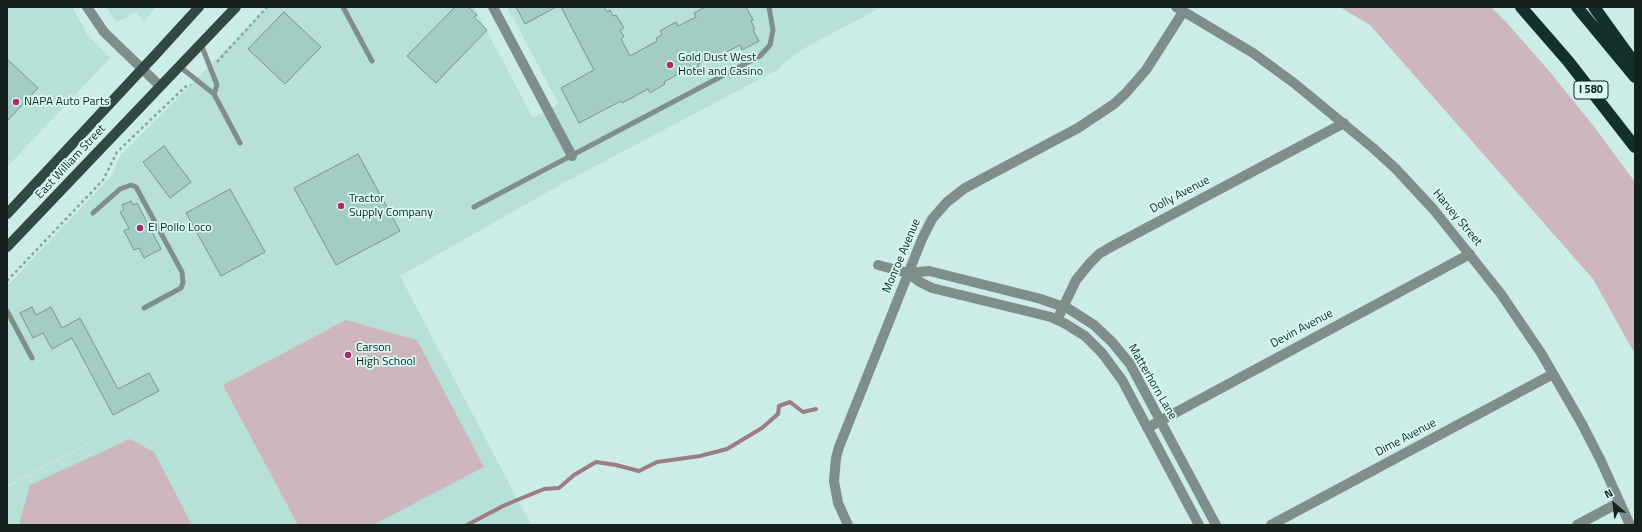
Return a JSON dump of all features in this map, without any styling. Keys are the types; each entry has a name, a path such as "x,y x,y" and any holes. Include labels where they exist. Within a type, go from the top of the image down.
{"highway":[{"path":"1514,7 1545,34"},
{"name":"I 580","path":"1521,7 1617,122 1635,147"},
{"path":"1577,7 1635,77"},
{"path":"1594,7 1635,64"}],"main road":[{"name":"East William Street","path":"7,214 199,7"},
{"name":"East William Street","path":"7,247 236,7"}],"street":[{"path":"87,7 104,32 160,86"},
{"path":"493,7 572,156"},
{"name":"Harvey Street","path":"1180,9 1247,49 1275,68 1379,153 1418,192 1470,254 1521,323 1582,424 1630,525"},
{"name":"Monroe Avenue","path":"848,525 835,493 834,481 836,458 839,447 908,273 926,229 932,219 947,202 966,188 1091,121 1114,104 1146,70 1180,9"},
{"name":"Dolly Avenue","path":"1057,320 1071,289 1082,272 1099,254 1344,123"},
{"name":"Devin Avenue","path":"1147,428 1470,254"},
{"name":"Matterhorn Lane","path":"878,265 908,273 920,282 932,288 1036,313 1057,320 1085,336 1102,353 1122,380 1199,525"},
{"name":"Matterhorn Lane","path":"908,273 923,271 936,273 1041,299 1063,306 1094,325 1121,351 1130,364 1216,525"},
{"name":"Dime Avenue","path":"1271,525 1553,374"},
{"path":"1577,525 1620,502"}],"lane":[{"path":"343,7 372,61"},
{"path":"474,207 760,56 770,45 773,30 769,7"},
{"path":"201,44 217,85 214,94"},
{"path":"179,66 214,94 240,143"},
{"path":"93,213 120,188 131,185 136,187 182,272 184,283 181,288 144,308"},
{"path":"7,311 32,358"}],"path":[{"path":"210,69 267,7"},
{"path":"7,281 103,180 117,152 185,87 199,82"}],"shaded area":[{"path":"7,7 72,7 87,34 110,58 7,167"},
{"path":"106,7 156,7 144,21 136,12 117,22"},
{"path":"268,7 474,7 533,118 559,104 507,7 882,7 808,46 781,65 779,69 567,181 400,276 531,525 7,525 7,487 182,394 7,486 7,286 113,174 120,156"},
{"path":"1340,7 1491,7 1550,72 1592,124 1635,182 1635,354 1593,279 1370,25"},
{"path":"346,320 417,340 484,467 373,525 298,525 223,385"},
{"path":"130,439 154,452 192,525 19,525 30,485"}],"building":[{"path":"455,7 468,7 477,15 474,17 487,30 436,83 407,56"},
{"path":"516,7 556,7 525,24"},
{"name":"Gold Dust West Hotel and Casino","path":"561,7 604,7 607,12 610,10 613,16 616,15 624,28 620,30 624,37 621,39 630,56 657,41 656,38 662,35 660,31 676,22 678,26 696,17 694,13 705,7 746,7 753,20 751,21 755,29 753,30 759,41 742,50 740,45 717,57 716,54 698,64 699,66 684,75 682,72 664,82 665,84 650,93 648,89 579,123 561,88 594,70"},
{"path":"284,12 321,47 285,84 248,49"},
{"path":"7,59 38,88 7,121"},
{"path":"164,146 191,182 170,198 143,162"},
{"path":"358,154 400,231 336,265 294,188"},
{"path":"230,189 265,252 221,276 186,213"},
{"path":"131,201 133,205 137,203 161,249 144,258 139,248 134,250 124,231 129,228 120,212 124,210 122,205"},
{"path":"32,307 36,315 51,307 62,328 80,318 118,389 149,373 159,391 113,415 72,338 52,349 43,333 33,338 20,313"}],"waterway":[{"path":"467,525 505,505 544,489 559,488 574,475 596,462 639,471 657,462 700,456 727,449 762,428 778,414 779,406 790,402 803,412 816,409"}],"place":[{"name":"Gold Dust West Hotel and Casino","path":"670,65"},
{"name":"NAPA Auto Parts","path":"16,102"},
{"name":"Tractor Supply Company","path":"341,206"},
{"name":"El Pollo Loco","path":"140,228"},
{"name":"Carson High School","path":"348,355"}]}
